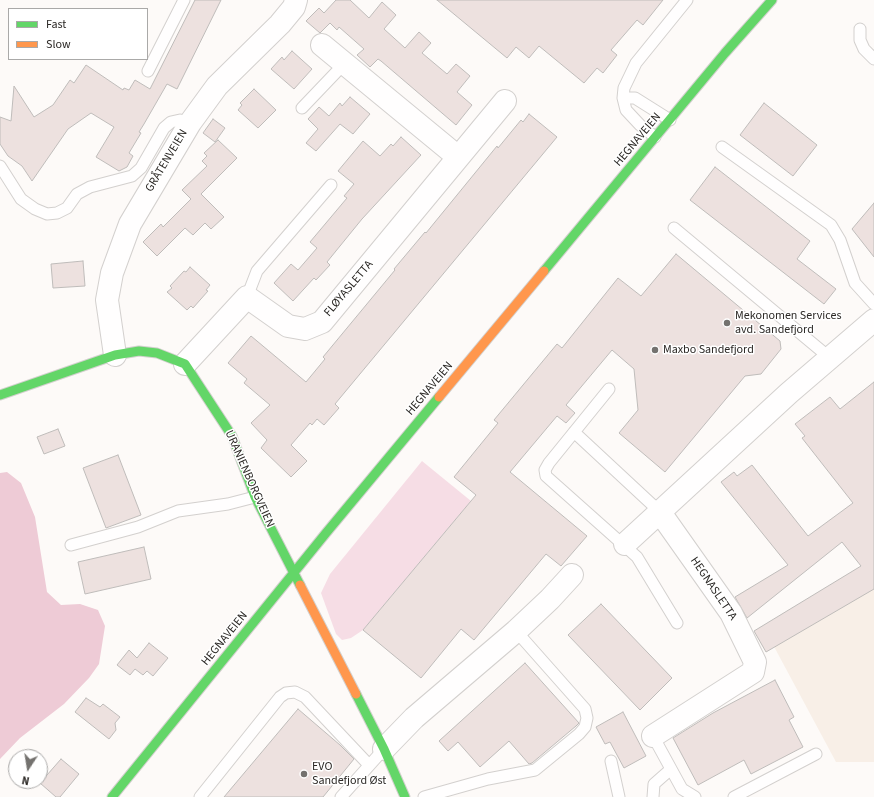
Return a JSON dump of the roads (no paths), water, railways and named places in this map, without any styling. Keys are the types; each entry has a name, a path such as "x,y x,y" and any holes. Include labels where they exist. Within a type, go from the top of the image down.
{"main road":[{"name":"HEGNAVEIEN","path":"112,797 293,572 655,137 772,0"},
{"path":"0,395 115,355 139,351 157,353 185,364"},
{"name":"URANIENBORGVEIEN","path":"185,364 232,436 255,497 293,572 376,757 405,797"}],"street":[{"name":"GRÅTENVEIEN","path":"115,355 107,300 112,273 130,224 190,123 217,86 280,24 294,7 296,0"},
{"path":"322,45 458,157"},
{"name":"FLØYASLETTA","path":"247,297 288,326 305,328 322,322 505,101"},
{"path":"185,364 247,297"},
{"path":"624,544 874,317"},
{"name":"HEGNASLETTA","path":"653,736 754,672 755,662 731,613 659,511"},
{"path":"376,757 414,718 516,631 550,599 572,575"}],"lane":[{"path":"148,72 184,0"},
{"path":"655,137 640,125 626,110 623,98 627,79 636,63 687,0"},
{"path":"860,29 860,40 864,49 874,59"},
{"path":"302,108 344,64"},
{"path":"623,98 635,98 670,120"},
{"path":"0,166 21,199 34,209 47,214 57,213 67,208 77,194 90,186 132,176 141,168 164,128 171,122 180,120 190,123"},
{"path":"722,147 831,225 840,240 855,283 874,317"},
{"path":"247,297 257,271 331,185"},
{"path":"674,228 830,358"},
{"path":"608,389 549,464 545,470 546,476 637,557 677,623"},
{"path":"574,432 659,511"},
{"path":"71,545 138,527 178,511 228,504 255,497"},
{"path":"424,797 488,779 535,770 579,734 585,727 587,718 585,709 516,631"},
{"path":"200,797 280,697 286,693 294,692 305,697 376,757 341,797"},
{"path":"653,736 682,789 696,797"},
{"path":"734,797 816,754"},
{"path":"611,761 619,797"},
{"path":"653,797 654,784 671,769"}],"place":[{"name":"Mekonomen Services avd. Sandefjord","path":"727,323"},
{"name":"Maxbo Sandefjord","path":"655,350"},
{"name":"EVO Sandefjord Øst","path":"304,774"}]}
